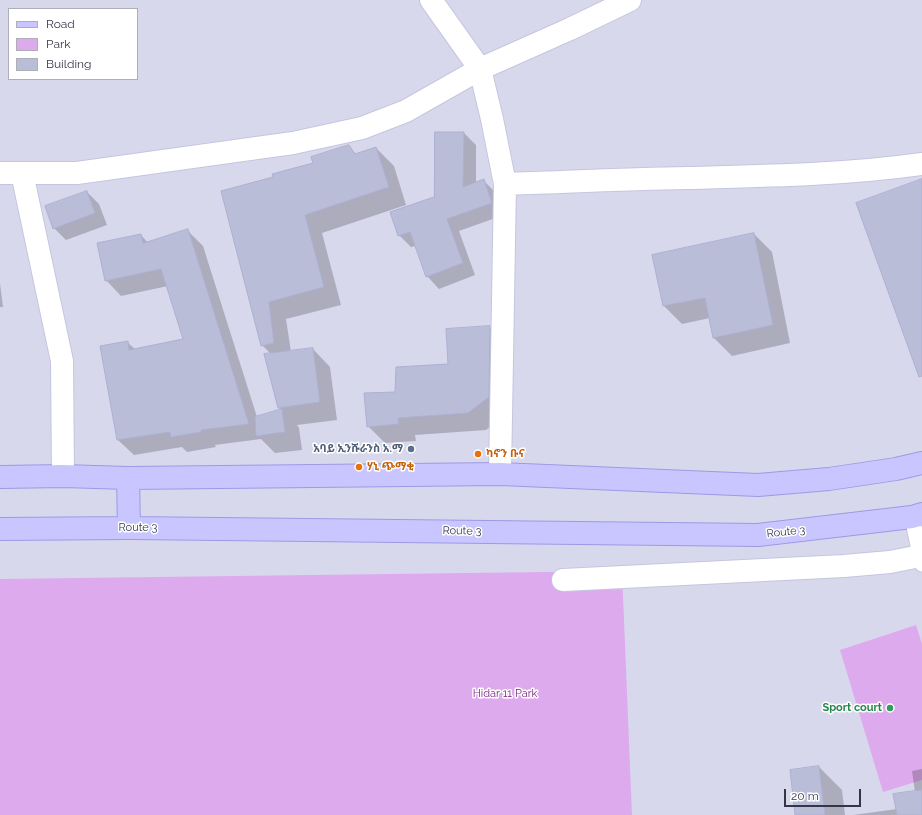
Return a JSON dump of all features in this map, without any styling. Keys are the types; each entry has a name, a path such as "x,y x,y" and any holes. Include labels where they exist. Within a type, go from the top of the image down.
{"main road":[{"path":"0,477 63,476 128,478 500,474 758,485 829,479 896,469 922,463"},
{"path":"128,478 129,528"},
{"name":"Route 3","path":"0,529 129,528 758,535 917,516"}],"street":[{"path":"431,0 480,69 506,184 500,474"},
{"path":"0,173 77,173 293,143 362,128 406,111 480,69 570,29 630,0"},
{"path":"506,184 778,176 882,169 922,164"},
{"path":"22,173 62,361 63,476"},
{"path":"563,580 844,566 921,560"}],"lane":[{"path":"917,516 921,560"}],"shaded area":[{"path":"0,0 922,0 922,815 0,815"}],"green space":[{"name":"Hidar 11 Park","path":"622,571 632,815 0,815 0,579"},
{"name":"Sport court","path":"916,625 922,644 922,780 883,792 840,650"}],"building":[{"path":"435,132 464,132 463,187 484,179 492,203 447,219 463,263 426,277 410,232 398,236 390,212 434,197"},
{"path":"349,145 355,154 376,147 389,187 305,215 324,287 269,302 274,343 261,346 221,191 273,177 272,174 313,163 311,157"},
{"path":"922,179 922,376 919,377 856,203"},
{"path":"87,191 95,213 53,229 45,206"},
{"path":"188,229 249,424 201,430 201,432 171,437 170,432 117,440 100,346 128,341 129,350 183,339 161,269 105,281 97,243 141,234 143,243"},
{"path":"754,233 773,325 713,338 705,298 663,306 652,255"},
{"path":"490,326 489,397 468,413 398,418 399,424 367,427 364,393 395,392 396,367 448,364 446,329"},
{"path":"313,348 320,402 278,408 264,354"},
{"path":"282,409 285,432 256,436 255,417"},
{"path":"819,766 825,815 795,815 790,770"},
{"path":"922,790 922,815 897,815 893,794"}],"place":[{"name":"አባይ ኢንሹራንስ አ.ማ","path":"411,449"},
{"name":"ካኖን ቡና","path":"478,454"},
{"name":"ሃኒ ጭማቂ","path":"359,467"},
{"name":"Sport court","path":"890,708"}]}
